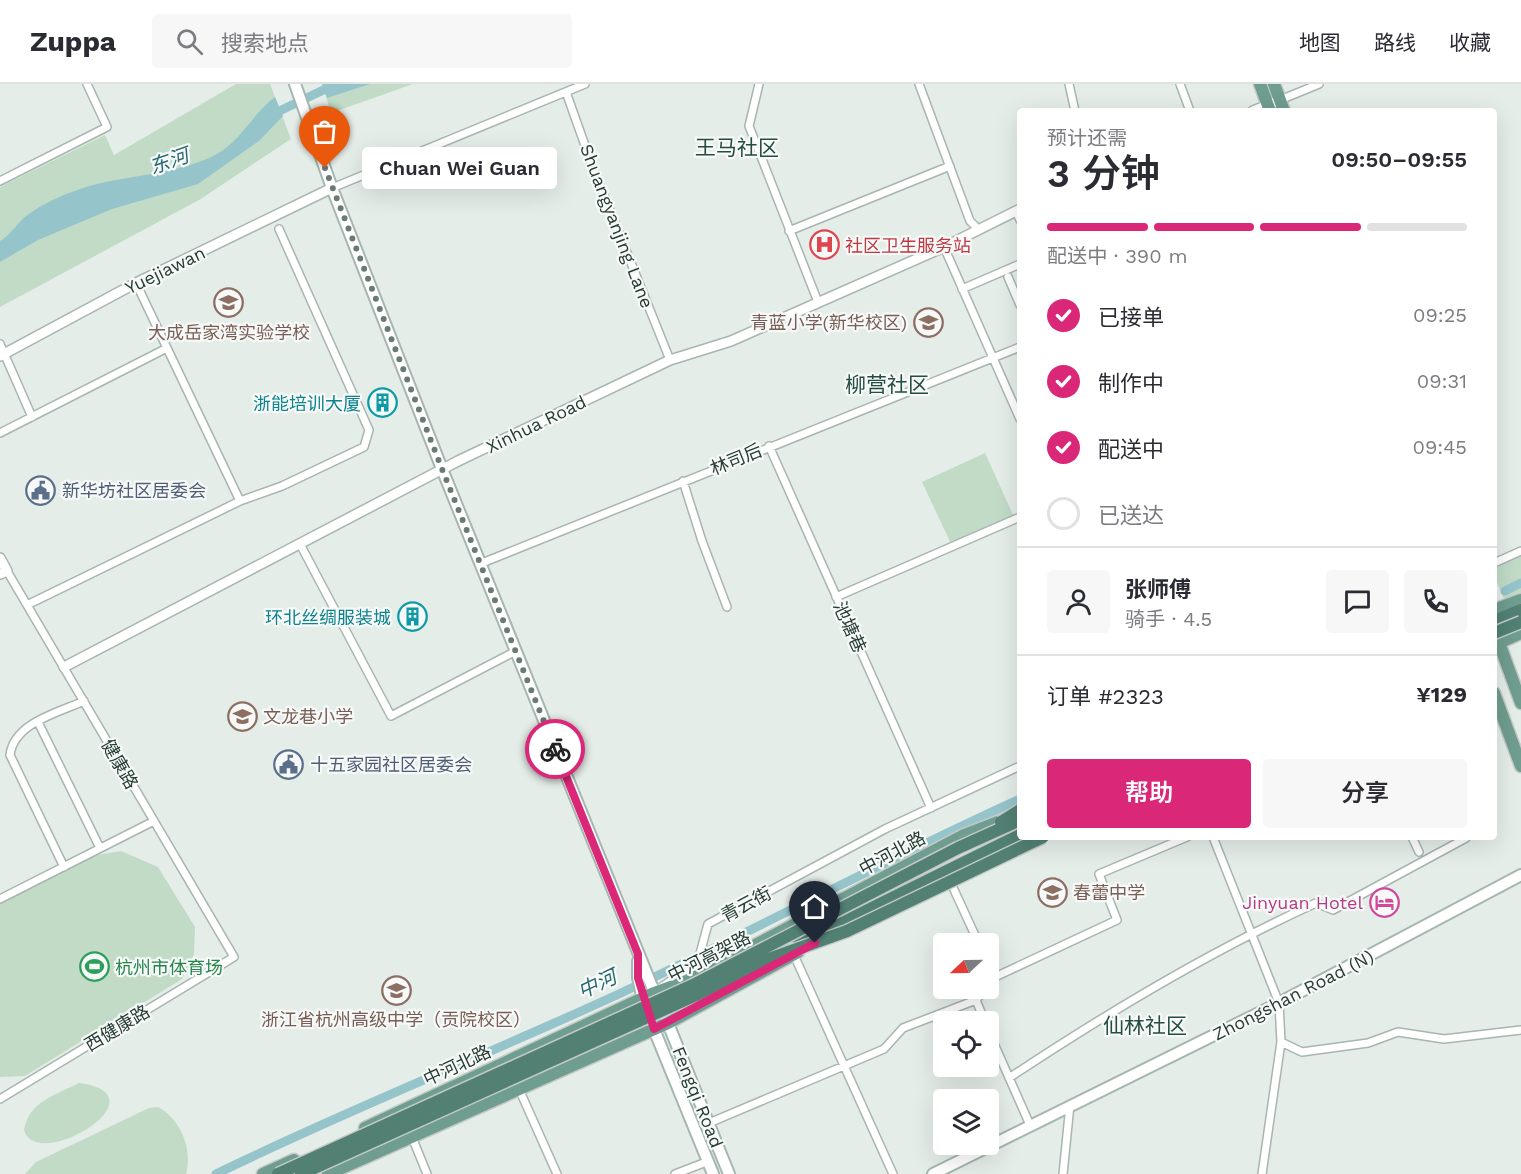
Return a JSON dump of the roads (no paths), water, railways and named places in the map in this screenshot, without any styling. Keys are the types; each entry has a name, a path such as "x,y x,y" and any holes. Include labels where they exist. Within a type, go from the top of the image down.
{"highway":[{"path":"1497,620 1521,610"},
{"path":"1497,639 1521,622"},
{"path":"958,848 1017,813"},
{"name":"中河高架路","path":"278,1174 693,985 958,848 1017,821"},
{"name":"中河高架路","path":"301,1174 696,995 1017,836"},
{"path":"769,959 847,931 1036,840"}],"main road":[{"name":"Fengqi Road","path":"295,84 332,188 442,469 482,563 638,954 645,986 668,1023 729,1174"},
{"path":"1260,84 1276,107"},
{"path":"1274,84 1276,107"},
{"path":"1497,609 1521,600"},
{"path":"1497,640 1521,633"},
{"path":"1497,643 1521,703"},
{"path":"1497,701 1521,766"},
{"name":"中河北路","path":"262,1174 645,986 689,980 964,835 1017,812"},
{"path":"328,1174 668,1023 835,932 1023,840"},
{"name":"Zhongshan Road (N)","path":"933,1174 1279,1003 1521,875"},
{"path":"645,986 654,1029 713,1174"}],"street":[{"path":"0,181 106,127 87,84"},
{"path":"332,188 585,84"},
{"path":"759,84 749,126 818,302"},
{"path":"919,84 970,221 978,229"},
{"path":"1069,84 1074,108"},
{"path":"1180,84 1189,108"},
{"path":"1276,107 1319,84"},
{"name":"Shuangyanjing Lane","path":"566,92 593,168 670,360"},
{"path":"789,231 950,166"},
{"name":"Yuejiawan","path":"2,355 136,283 332,188"},
{"name":"Xinhua Road","path":"64,667 442,469 670,360 731,340 944,247 978,229 1017,214"},
{"path":"27,604 240,501 282,486 364,447 369,430 279,229"},
{"path":"944,247 1017,412"},
{"path":"962,289 1017,265"},
{"path":"1008,277 1017,297"},
{"path":"136,283 240,501"},
{"path":"0,344 2,355 32,417"},
{"path":"0,433 168,348"},
{"name":"林司后","path":"482,563 1017,348"},
{"name":"池塘巷","path":"769,446 931,808"},
{"path":"683,481 727,608"},
{"path":"836,597 1017,518"},
{"path":"300,544 391,716 516,651"},
{"path":"1497,562 1521,551"},
{"path":"0,558 4,572"},
{"name":"健康路","path":"4,572 27,604 234,957"},
{"path":"64,867 10,755 11,743 21,730 84,701"},
{"path":"38,722 100,848"},
{"name":"青云街","path":"645,986 666,981 698,961 708,924 931,808 1017,767"},
{"path":"0,899 154,821"},
{"path":"999,975 1117,920 1099,874 1179,840"},
{"path":"1214,840 1253,931 1279,1003 1281,1042 1262,1174"},
{"path":"1413,840 1419,852"},
{"path":"1009,1078 1091,1024 1253,931 1316,903 1334,910 1462,840"},
{"path":"948,878 974,933"},
{"path":"794,955 893,1174"},
{"name":"西健康路","path":"0,1099 234,957"},
{"path":"709,1123 884,1048 903,1028 976,1000 980,1011"},
{"path":"1281,1042 1302,1052 1368,1043 1398,1032 1444,1039 1521,1030"},
{"path":"999,1055 1030,1125"},
{"path":"519,1089 557,1174"},
{"path":"1063,1174 1070,1105"},
{"path":"412,1137 427,1174"},
{"path":"675,1174 708,1161"}],"water":[{"path":"322,84 370,84 327,98"},
{"path":"275,97 283,116 259,141 198,184 112,209 38,240 0,262 0,241 26,216 39,208 59,197 96,184 168,171 217,154 234,141"}],"waterway":[{"name":"东河","path":"271,115 336,84"},
{"name":"中河","path":"1505,591 1521,583"},
{"name":"中河","path":"216,1174 621,993 1017,800"}],"place":[{"name":"Chuan Wei Guan","path":"325,168"},
{"name":"社区卫生服务站","path":"824,245"},
{"name":"大成岳家湾实验学校","path":"229,303"},
{"name":"青蓝小学(新华校区)","path":"928,322"},
{"name":"浙能培训大厦","path":"382,403"},
{"name":"新华坊社区居委会","path":"41,490"},
{"name":"环北丝绸服装城","path":"412,617"},
{"name":"文龙巷小学","path":"242,716"},
{"name":"十五家园社区居委会","path":"289,764"},
{"name":"春蕾中学","path":"1052,892"},
{"name":"Jinyuan Hotel","path":"1384,902"},
{"name":"杭州市体育场","path":"94,967"},
{"name":"浙江省杭州高级中学（贡院校区）","path":"396,990"}],"district":[{"name":"王马社区","path":"737,147"},
{"name":"柳营社区","path":"887,384"},
{"name":"仙林社区","path":"1145,1025"}]}
